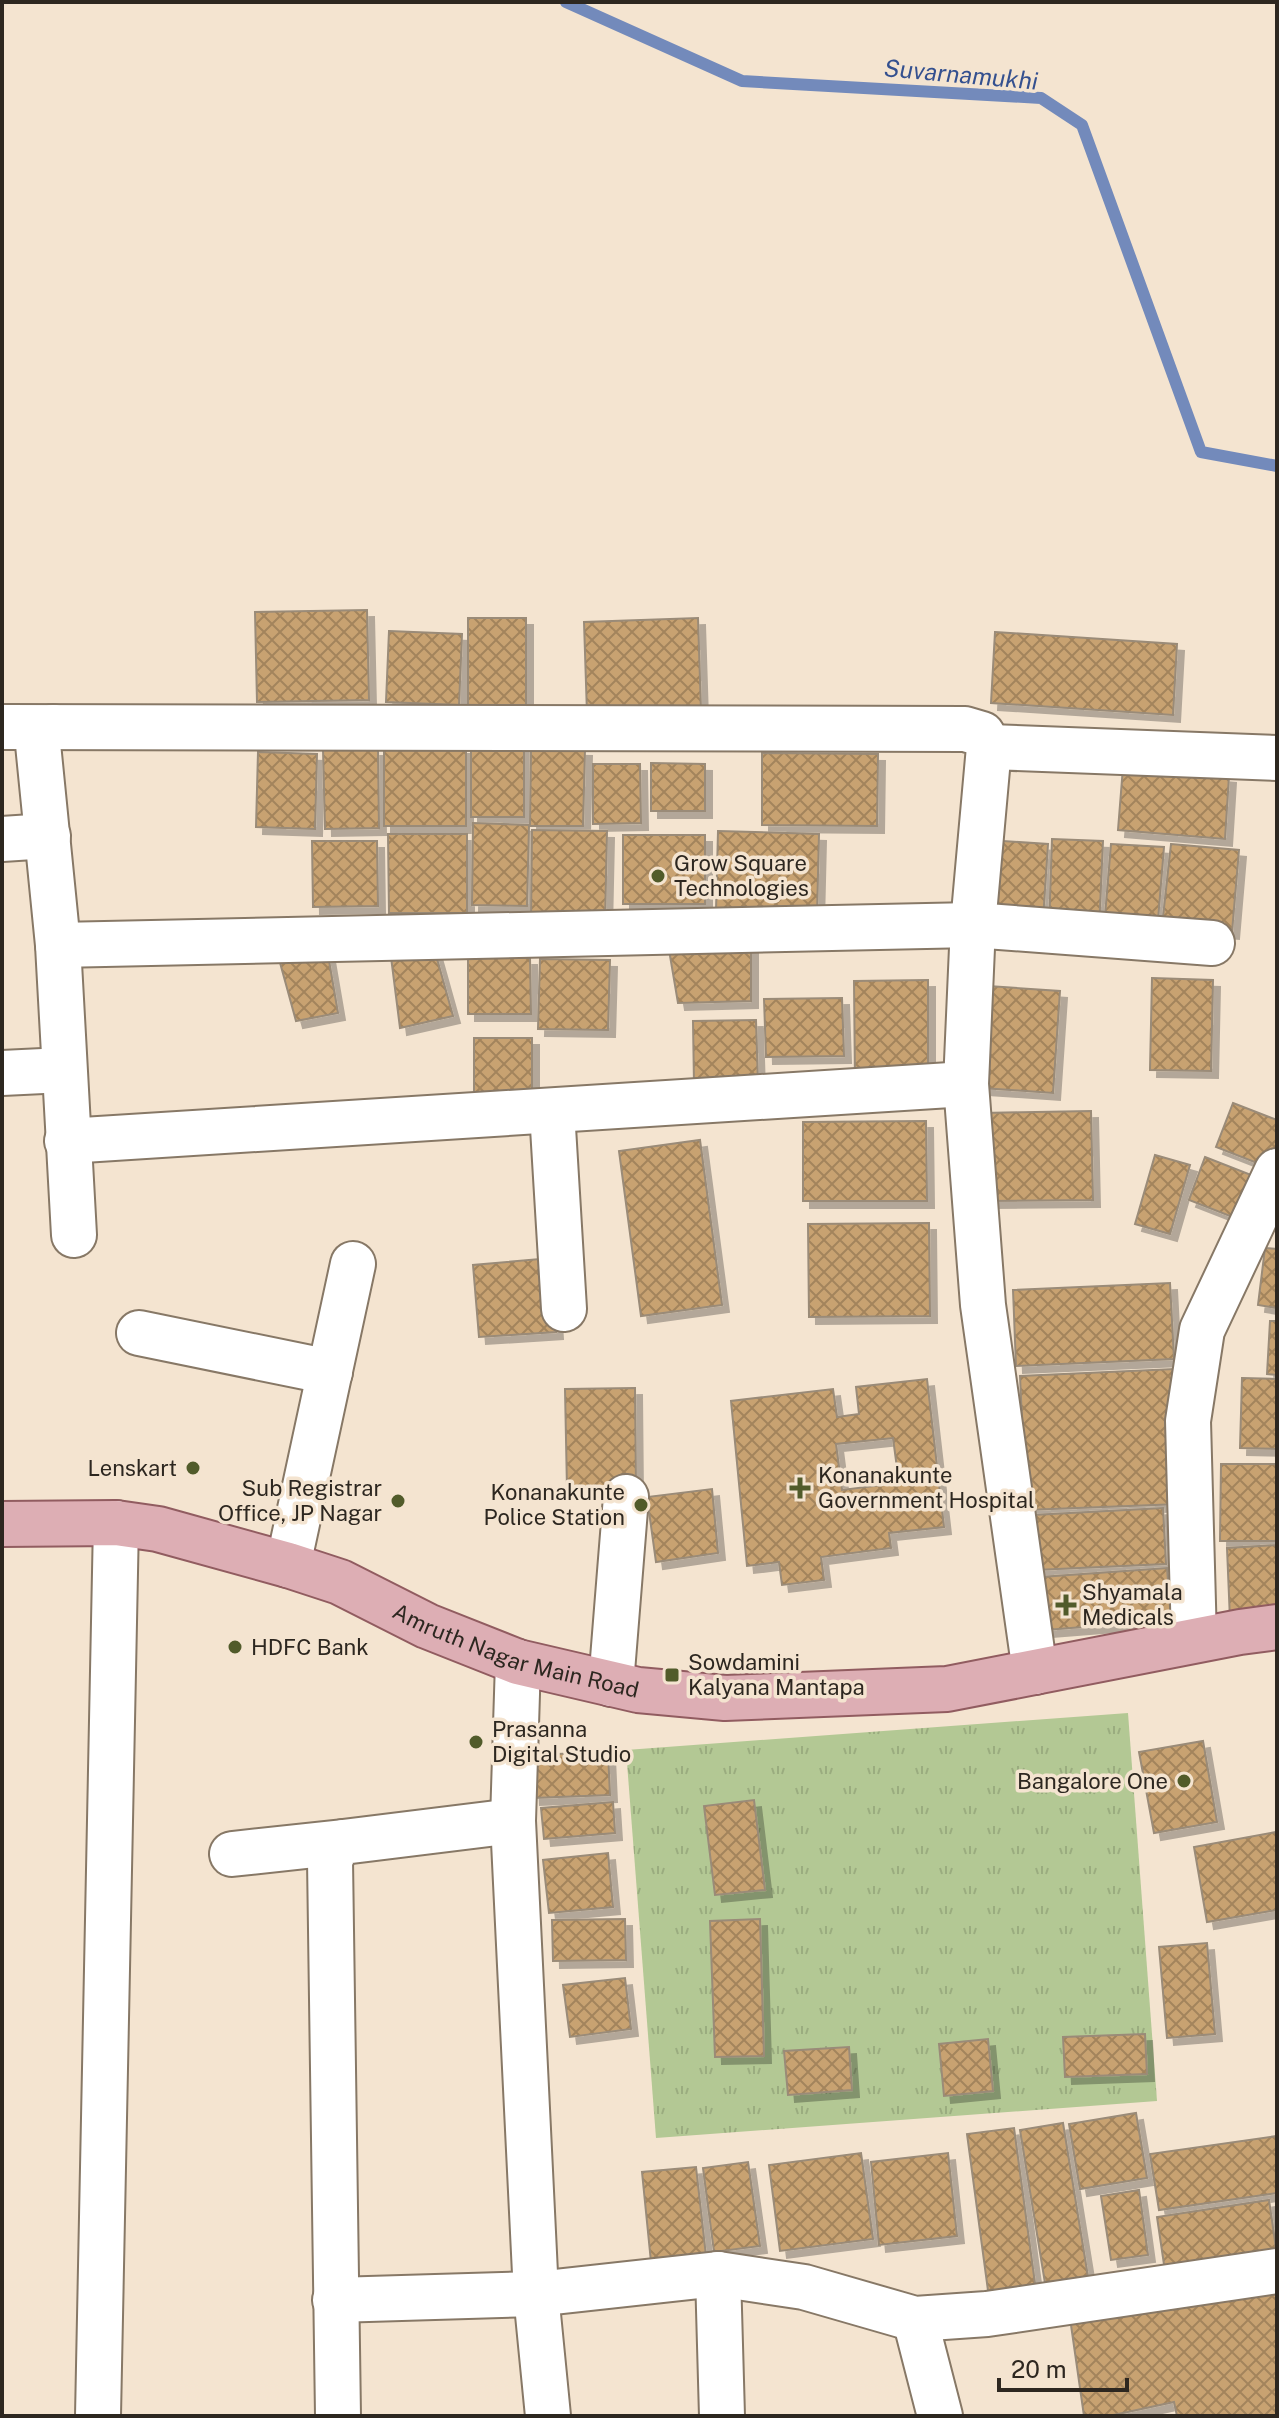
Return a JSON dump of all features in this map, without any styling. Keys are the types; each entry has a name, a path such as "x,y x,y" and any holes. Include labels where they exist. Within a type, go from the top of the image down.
{"main road":[{"name":"Amruth Nagar Main Road","path":"2,1524 116,1523 158,1529 340,1582 427,1626 518,1662 638,1690 739,1699 787,1694 947,1689 1194,1640 1277,1627"}],"street":[{"path":"2,727 965,729 982,734 989,747 973,925 966,1084 983,1305 1035,1672"},
{"path":"53,727 40,736 38,744 58,945 74,1235"},
{"path":"989,747 1277,758"},
{"path":"2,839 48,836"},
{"path":"58,945 973,925 1212,943"},
{"path":"2,1073 64,1070"},
{"path":"67,1141 966,1084"},
{"path":"552,1111 564,1309"},
{"path":"1194,1640 1188,1421 1202,1330 1277,1171"},
{"path":"288,1565 353,1264"},
{"path":"139,1333 330,1372"},
{"path":"611,1684 626,1497"},
{"path":"98,2416 116,1523"},
{"path":"518,1662 513,1821 536,2294 548,2416"},
{"path":"232,1854 513,1821"},
{"path":"338,2416 330,1860 343,1842"},
{"path":"335,2300 536,2294 718,2274 804,2287 915,2319 987,2314 1277,2271"},
{"path":"718,2274 722,2416"},
{"path":"915,2319 940,2416"}],"green space":[{"path":"1128,1713 1157,2101 656,2138 626,1750"}],"building":[{"path":"367,610 369,700 257,702 255,612"},
{"path":"468,618 526,618 526,713 468,713"},
{"path":"698,618 701,711 587,714 584,622"},
{"path":"389,631 462,634 459,705 386,702"},
{"path":"995,632 1177,644 1173,715 991,703"},
{"path":"471,745 524,746 524,817 471,817"},
{"path":"384,747 466,747 466,826 384,826"},
{"path":"531,748 585,749 583,826 530,826"},
{"path":"323,749 378,749 379,828 325,829"},
{"path":"258,752 317,754 315,829 256,827"},
{"path":"762,753 878,754 877,826 762,825"},
{"path":"651,763 705,764 705,811 651,811"},
{"path":"593,764 640,764 641,823 593,824"},
{"path":"1123,767 1229,776 1225,839 1118,830"},
{"path":"473,823 529,825 527,906 472,905"},
{"path":"532,830 607,831 605,922 531,921"},
{"path":"718,831 819,834 817,915 716,911"},
{"path":"388,834 467,834 467,913 389,913"},
{"path":"623,835 705,835 705,904 623,904"},
{"path":"1052,839 1103,841 1099,930 1049,928"},
{"path":"987,840 1048,844 1043,920 982,916"},
{"path":"312,841 377,841 378,906 313,907"},
{"path":"1111,844 1164,847 1157,932 1104,928"},
{"path":"1171,844 1239,850 1232,932 1162,926"},
{"path":"751,942 751,1001 678,1003 669,950"},
{"path":"434,948 453,1016 400,1028 391,957"},
{"path":"327,949 338,1013 296,1021 279,959"},
{"path":"468,958 530,958 531,1014 468,1014"},
{"path":"540,959 610,960 608,1030 538,1029"},
{"path":"1152,978 1213,980 1211,1071 1150,1070"},
{"path":"928,980 928,1083 855,1083 854,981"},
{"path":"988,986 1060,991 1053,1093 982,1088"},
{"path":"842,998 844,1056 766,1057 764,999"},
{"path":"756,1020 758,1084 694,1085 693,1021"},
{"path":"474,1038 532,1038 532,1107 474,1108"},
{"path":"1233,1103 1277,1120 1277,1151 1270,1168 1216,1147"},
{"path":"1091,1111 1093,1200 984,1201 982,1113"},
{"path":"926,1121 927,1201 803,1201 803,1122"},
{"path":"700,1140 722,1305 641,1316 619,1151"},
{"path":"1155,1155 1190,1165 1170,1234 1135,1224"},
{"path":"1205,1157 1264,1180 1248,1223 1189,1200"},
{"path":"929,1223 930,1316 809,1317 808,1224"},
{"path":"1265,1248 1277,1249 1277,1308 1258,1305"},
{"path":"551,1258 556,1332 479,1337 473,1265"},
{"path":"1170,1283 1174,1359 1016,1366 1013,1290"},
{"path":"1270,1321 1277,1321 1277,1375 1267,1374"},
{"path":"1174,1369 1180,1504 1026,1510 1020,1376"},
{"path":"1242,1378 1277,1379 1277,1449 1240,1448"},
{"path":"927,1379 944,1527 889,1533 891,1548 821,1557 824,1580 782,1585 779,1562 747,1566 731,1401 833,1389 837,1417 859,1414 856,1387","holes":["893,1438 899,1483 842,1490 836,1444"]},
{"path":"635,1388 636,1489 567,1489 565,1389"},
{"path":"1221,1464 1277,1464 1277,1541 1220,1541"},
{"path":"712,1489 718,1553 656,1562 647,1497"},
{"path":"1163,1508 1166,1564 1036,1570 1033,1515"},
{"path":"1277,1545 1277,1618 1230,1620 1227,1548"},
{"path":"1167,1568 1171,1620 1046,1630 1041,1577"},
{"path":"1203,1741 1217,1822 1154,1833 1139,1752"},
{"path":"608,1752 610,1795 533,1798 531,1755"},
{"path":"754,1800 765,1890 715,1895 704,1806"},
{"path":"613,1802 615,1833 544,1839 541,1808"},
{"path":"1276,1832 1277,1910 1207,1922 1194,1847"},
{"path":"608,1853 613,1907 549,1913 543,1860"},
{"path":"625,1919 626,1960 553,1961 552,1920"},
{"path":"760,1919 764,2056 715,2057 710,1921"},
{"path":"1207,1943 1215,2034 1167,2038 1159,1947"},
{"path":"625,1978 631,2029 570,2037 563,1985"},
{"path":"1145,2034 1147,2074 1065,2077 1063,2037"},
{"path":"988,2039 993,2091 944,2096 939,2044"},
{"path":"849,2047 852,2090 788,2095 784,2051"},
{"path":"1136,2113 1147,2178 1080,2189 1069,2124"},
{"path":"1063,2123 1088,2277 1045,2283 1020,2130"},
{"path":"1014,2128 1036,2291 989,2298 967,2134"},
{"path":"1277,2136 1277,2193 1159,2210 1150,2154"},
{"path":"861,2153 873,2239 780,2251 769,2165"},
{"path":"948,2153 957,2236 879,2245 871,2162"},
{"path":"748,2162 760,2246 714,2252 703,2168"},
{"path":"696,2167 706,2256 651,2262 642,2172"},
{"path":"1139,2190 1148,2255 1111,2260 1101,2196"},
{"path":"1269,2200 1277,2255 1166,2278 1157,2217"},
{"path":"1277,2288 1277,2416 1177,2416 1174,2402 1109,2416 1084,2416 1070,2318"}],"waterway":[{"name":"Suvarnamukhi","path":"566,2 742,81 1041,98 1082,125 1201,452 1277,466"}],"place":[{"name":"Grow Square Technologies","path":"658,876"},
{"name":"Lenskart","path":"193,1468"},
{"name":"Konanakunte Government Hospital","path":"800,1488"},
{"name":"Sub Registrar Office, JP Nagar","path":"398,1501"},
{"name":"Konanakunte Police Station","path":"641,1505"},
{"name":"Shyamala Medicals","path":"1066,1605"},
{"name":"HDFC Bank","path":"235,1647"},
{"name":"Sowdamini Kalyana Mantapa","path":"672,1675"},
{"name":"Prasanna Digital Studio","path":"476,1742"},
{"name":"Bangalore One","path":"1184,1781"}]}
